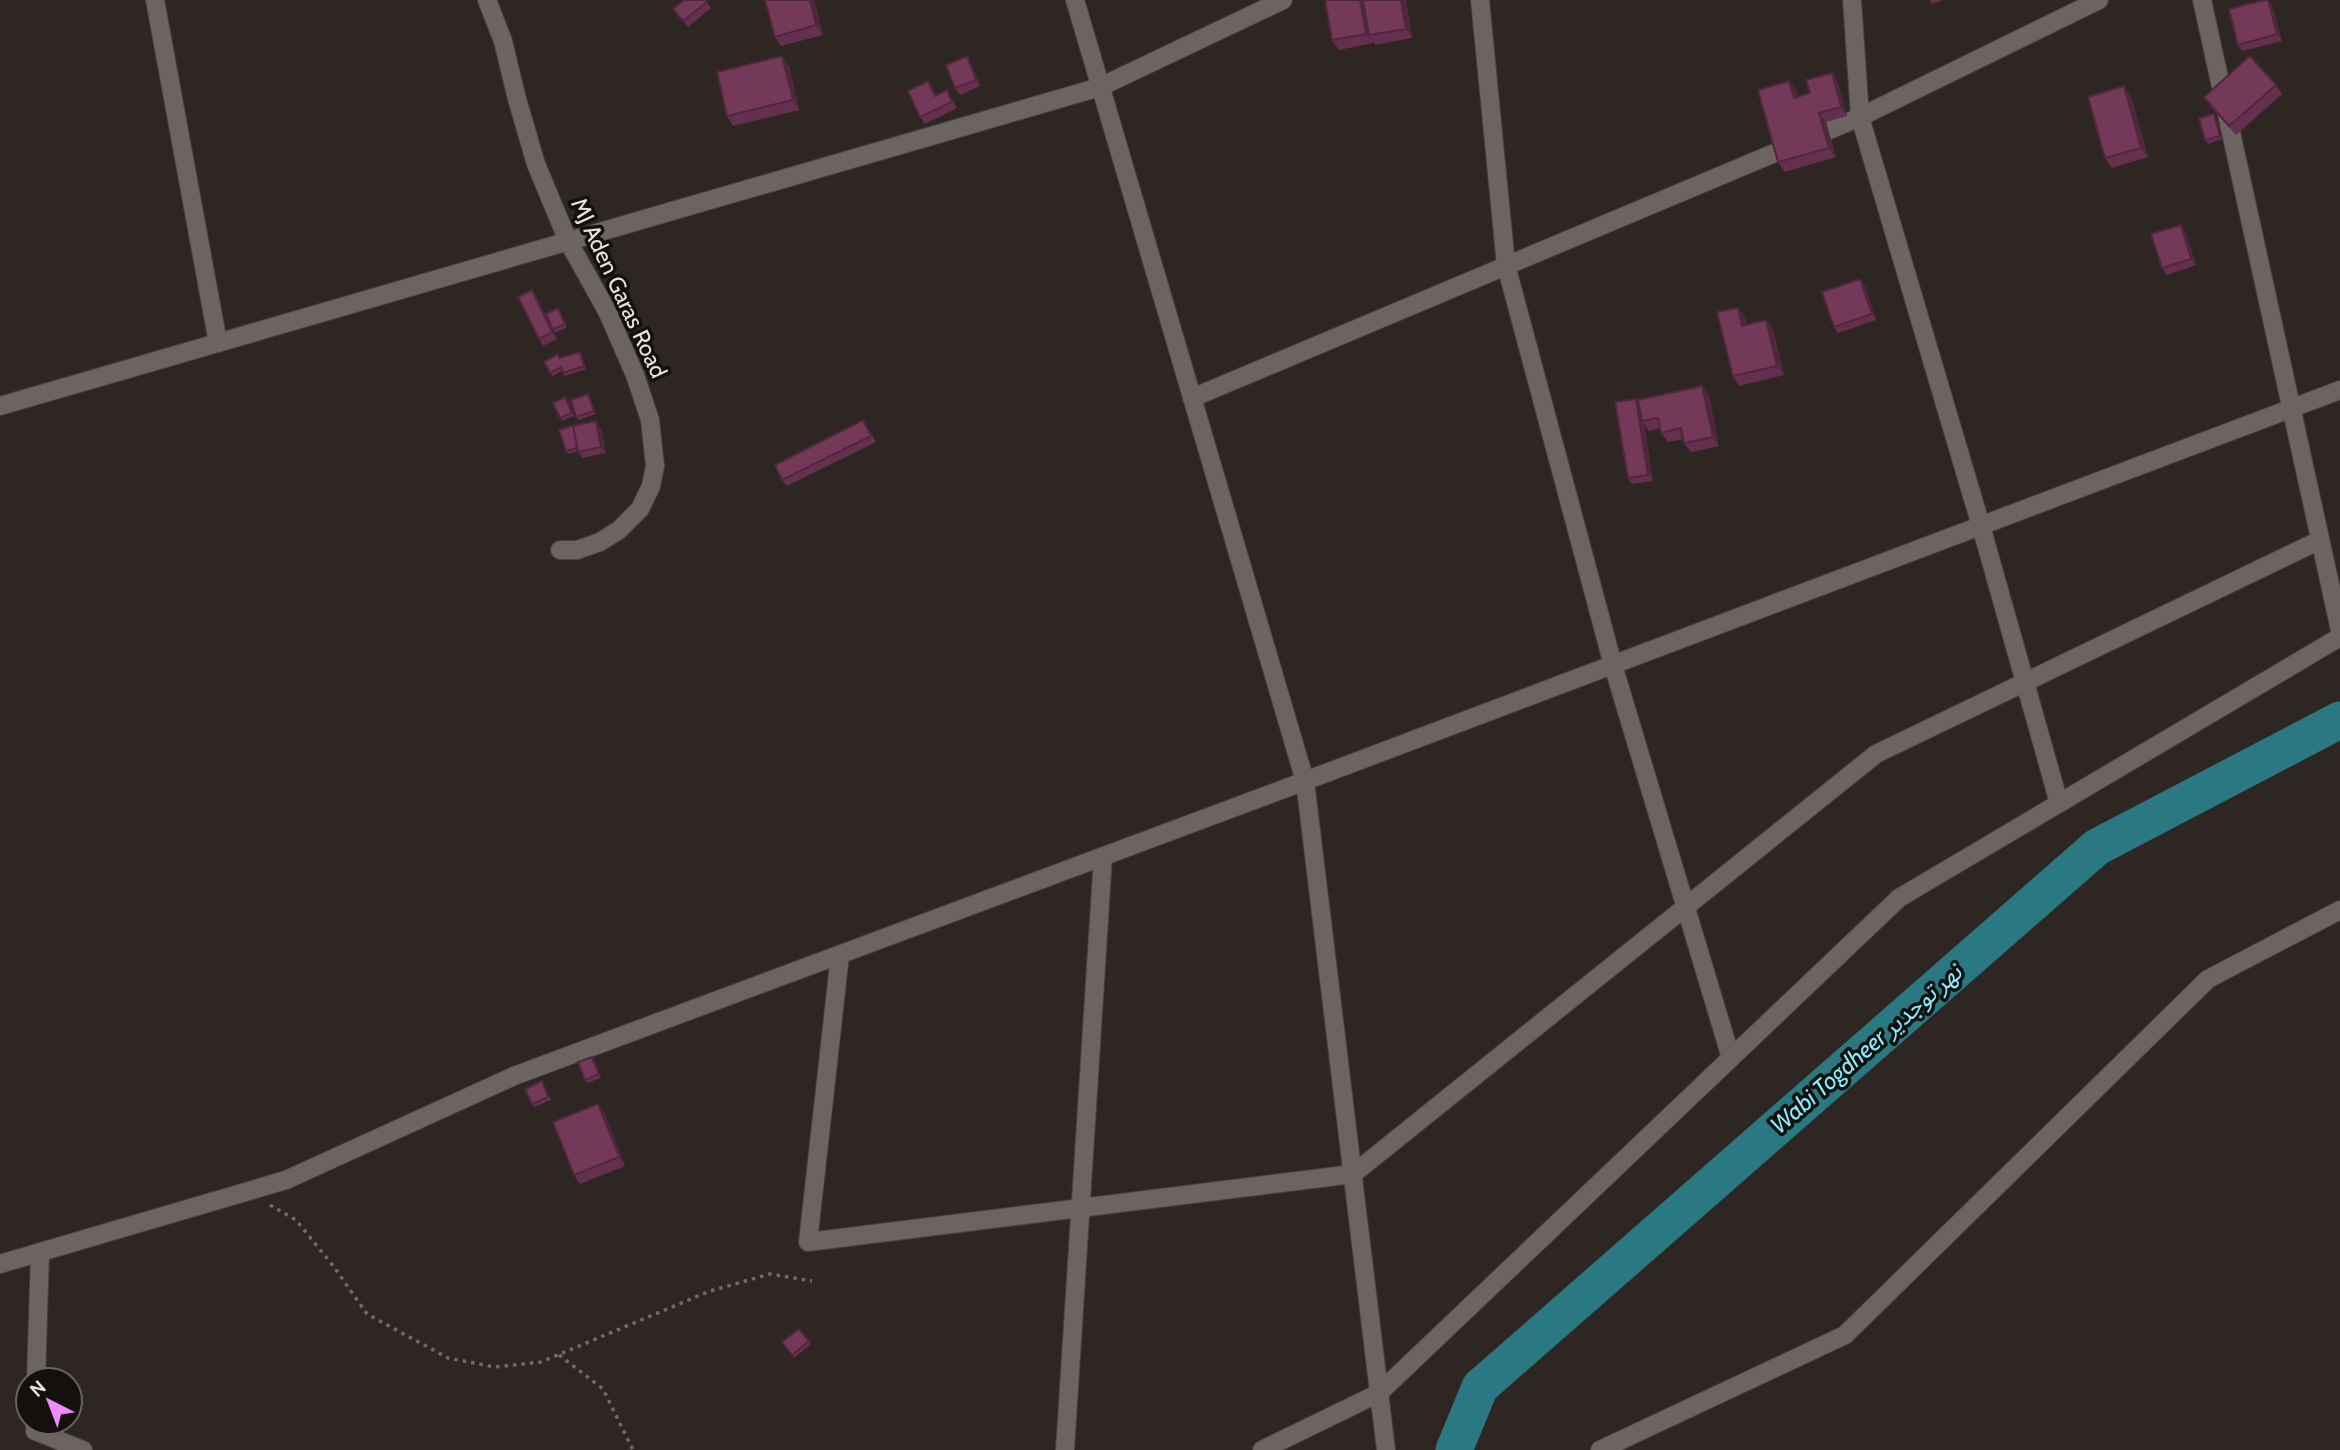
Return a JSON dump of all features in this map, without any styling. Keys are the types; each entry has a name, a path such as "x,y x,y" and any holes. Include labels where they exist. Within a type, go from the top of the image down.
{"street":[{"path":"155,0 218,343"},
{"name":"MJ Aden Garas Road","path":"487,0 503,41 536,164 568,242 607,311 635,375 650,420 655,466 651,486 640,509 619,530 600,542 577,550 560,551"},
{"path":"1075,0 1305,781 1386,1450"},
{"path":"0,406 1100,87 1283,0"},
{"path":"1480,0 1506,265 1613,665 1731,1058"},
{"path":"1852,0 1860,117 1981,526 2059,803"},
{"path":"1192,398 1860,117 2099,0"},
{"path":"2202,0 2340,630"},
{"path":"0,1264 286,1181 514,1076 1103,857 2340,390"},
{"path":"840,954 808,1242 1353,1174 1876,754 2320,540"},
{"path":"1262,1450 1379,1393 1899,898 2340,637"},
{"path":"1065,1450 1103,857"},
{"path":"1600,1450 1845,1335 2208,979 2340,910"},
{"path":"36,1366 40,1253"},
{"path":"48,1436 83,1450"}],"path":[{"path":"247,1192 296,1220 368,1314 448,1358 495,1367 541,1362 710,1291 770,1273 812,1281"},
{"path":"559,1355 603,1389 633,1450"}],"building":[{"path":"684,0 707,2 683,21 673,9"},
{"path":"765,0 810,0 816,25 775,37"},
{"path":"1325,0 1360,0 1366,34 1332,40"},
{"path":"1363,0 1401,0 1406,29 1369,35"},
{"path":"2268,0 2277,34 2238,45 2229,9"},
{"path":"782,56 793,100 727,116 717,72"},
{"path":"967,56 976,80 955,88 946,65"},
{"path":"2250,56 2276,85 2229,126 2204,97"},
{"path":"1832,73 1841,107 1819,113 1829,148 1778,162 1758,90 1789,81 1794,98 1810,93 1806,80"},
{"path":"928,81 935,96 947,90 952,102 920,117 908,91"},
{"path":"2124,86 2141,148 2105,158 2088,97"},
{"path":"2214,114 2220,136 2205,140 2199,118"},
{"path":"2181,225 2191,259 2162,268 2151,234"},
{"path":"1860,279 1872,314 1834,327 1822,292"},
{"path":"532,290 552,332 539,339 518,297"},
{"path":"558,308 565,324 553,329 546,314"},
{"path":"1738,308 1742,326 1766,320 1777,366 1733,376 1717,312"},
{"path":"580,352 584,366 563,373 561,367 550,373 544,362 558,354 559,358"},
{"path":"1702,386 1713,437 1684,443 1681,428 1661,433 1658,418 1642,421 1638,400"},
{"path":"588,394 594,411 576,417 571,400"},
{"path":"565,397 572,413 560,418 553,403"},
{"path":"1636,399 1648,475 1628,478 1615,402"},
{"path":"863,420 871,436 782,480 775,465"},
{"path":"596,421 601,447 578,452 573,426"},
{"path":"574,425 577,448 566,451 559,430"},
{"path":"592,1057 599,1074 585,1080 578,1062"},
{"path":"542,1081 548,1097 532,1104 525,1089"},
{"path":"598,1104 619,1157 574,1175 553,1122"},
{"path":"799,1329 809,1341 792,1355 782,1342"}],"waterway":[{"name":"Wabi Togdheer نهر توجدير","path":"1454,1450 1480,1387 2097,847 2340,720"}]}
